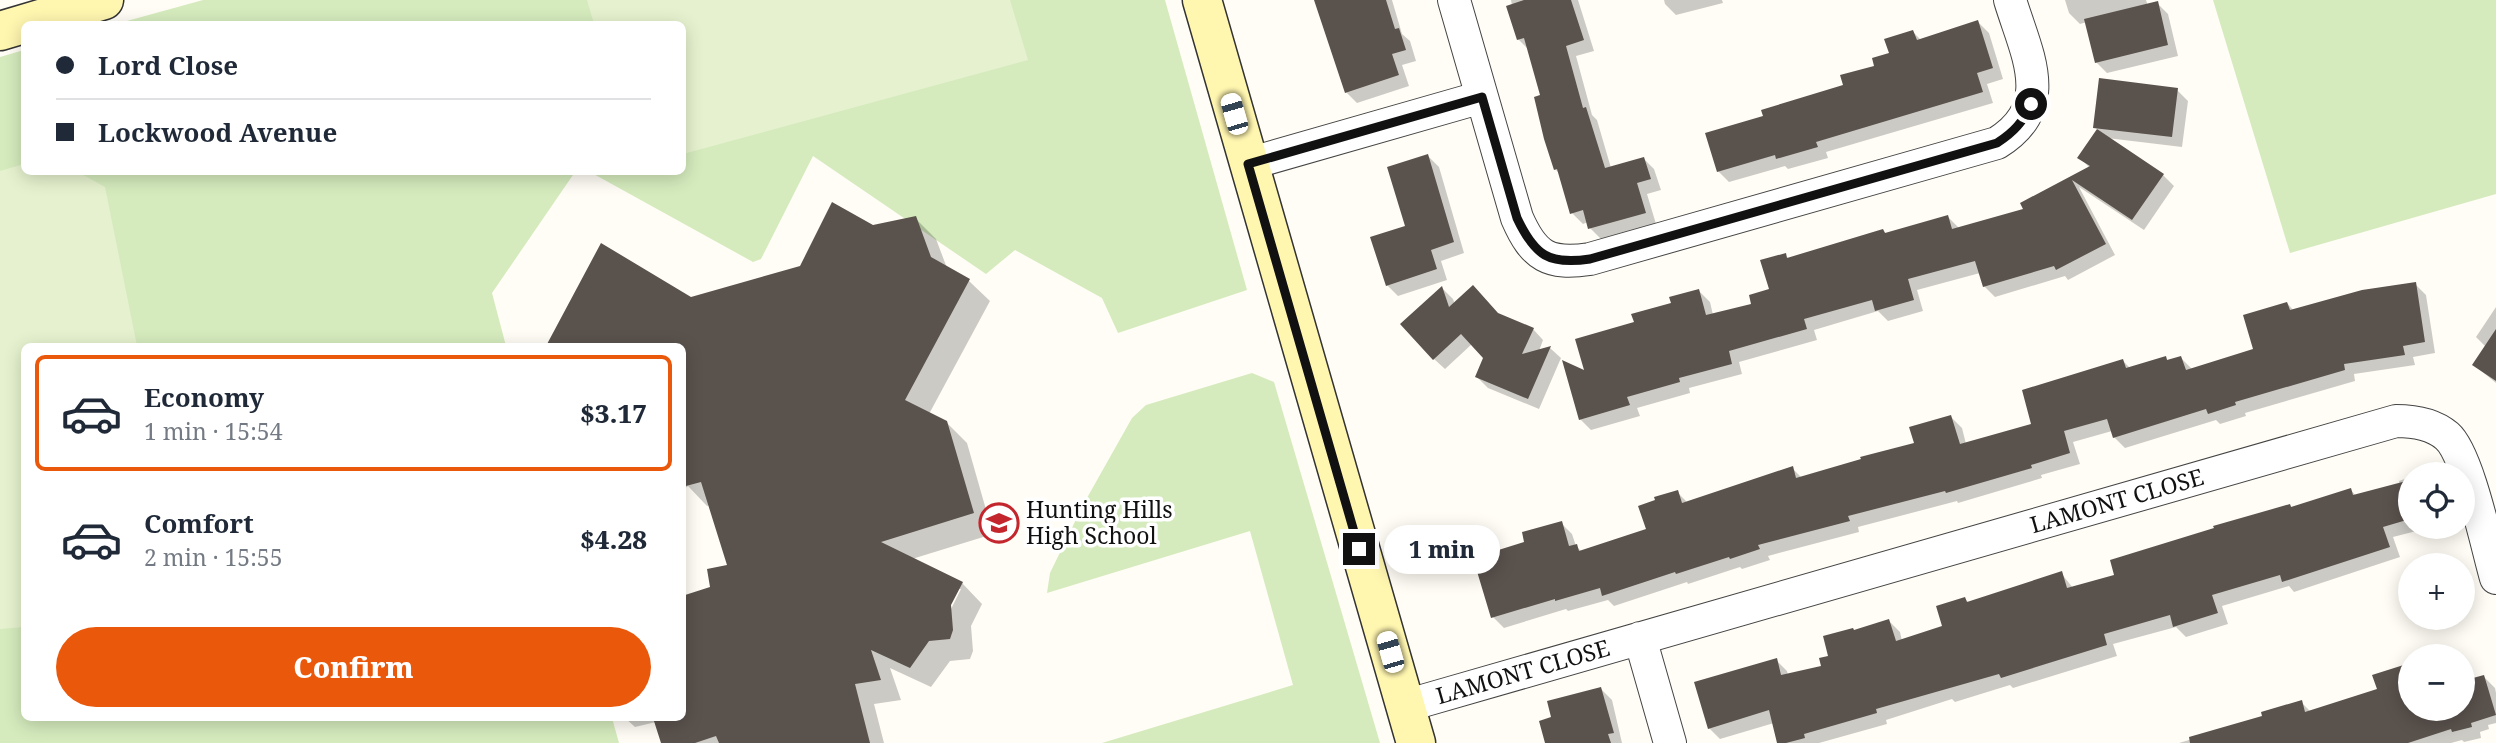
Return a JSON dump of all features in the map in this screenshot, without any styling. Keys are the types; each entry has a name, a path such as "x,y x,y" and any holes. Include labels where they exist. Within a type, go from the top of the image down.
{"street":[{"path":"34,21 104,0"},
{"path":"1202,0 1416,743"},
{"path":"1454,0 1517,218 1534,247 1548,258 1566,262 1590,259 1997,143 2013,133 2025,117 2031,104 2034,77 2010,0"},
{"path":"0,31 21,25"},
{"path":"1248,164 1482,97"},
{"name":"LAMONT CLOSE","path":"1405,706 2396,421 2414,421 2433,428 2446,435 2458,449 2496,578"},
{"name":"LAMONT CLOSE","path":"1640,638 1670,743"}],"green space":[{"path":"203,0 1165,0 1247,290 1118,333 1102,298 1015,250 986,274 813,156 761,259 753,262 595,175 686,175 686,21 127,21"},
{"path":"587,0 1010,0 1028,60 686,153 686,21 593,21"},
{"path":"2213,0 2496,0 2496,194 2290,253"},
{"path":"21,51 21,175 573,175 492,293 505,343 21,343 21,721 613,721 619,743 0,743 0,57"},
{"path":"21,165 21,175 83,175 105,187 136,343 21,343 21,627 0,629 0,171"},
{"path":"1252,373 1274,382 1380,743 1102,743 1293,685 1250,531 1047,593 1050,573 1083,505 1132,418 1146,405"}],"building":[{"path":"1314,0 1386,0 1395,29 1399,28 1406,50 1392,54 1399,75 1345,93"},
{"path":"1524,0 1571,0 1584,40 1566,46 1583,108 1586,107 1605,168 1644,157 1651,179 1637,183 1646,213 1588,229 1583,210 1570,214 1557,169 1554,170 1544,139 1534,97 1540,95 1524,38 1517,40 1506,6"},
{"path":"2158,1 2168,45 2095,63 2084,19"},
{"path":"1978,20 1993,68 1977,73 1983,92 1816,142 1818,147 1776,159 1775,155 1717,172 1705,133 1763,116 1761,110 1843,85 1840,75 1874,66 1872,58 1889,53 1884,39 1913,30 1917,40"},
{"path":"2099,78 2178,88 2172,137 2093,128"},
{"path":"2097,129 2164,174 2132,220 2072,180 2106,244 2056,270 2054,266 1983,287 1975,261 1908,279 1914,300 1875,311 1872,300 1804,319 1807,329 1729,351 1732,364 1679,378 1680,382 1627,397 1630,405 1579,420 1562,360 1584,370 1575,339 1634,322 1631,314 1671,303 1669,297 1699,289 1706,315 1751,304 1749,295 1769,289 1760,260 1786,253 1787,258 1883,229 1885,233 1948,215 1952,229 2023,209 2020,203 2090,166 2077,158"},
{"path":"1428,154 1454,242 1431,250 1437,269 1386,286 1370,237 1405,226 1387,167"},
{"path":"832,202 873,225 916,216 931,257 970,279 905,400 947,421 974,513 881,542 963,582 951,605 953,630 950,639 929,641 910,668 871,650 881,680 855,684 870,743 719,743 716,736 695,743 661,743 654,721 686,721 686,595 710,587 707,569 727,565 701,482 686,486 686,343 548,343 601,243 691,297 800,266"},
{"path":"2416,282 2425,342 2403,346 2405,355 2344,364 2345,370 2235,402 2236,405 2208,414 2206,409 2113,438 2107,419 2064,431 2070,453 2031,465 2032,468 1946,493 1945,491 1848,516 1850,521 1758,545 1760,549 1730,559 1729,557 1676,574 1675,572 1602,596 1600,588 1491,618 1473,558 1524,542 1522,532 1562,521 1569,546 1577,544 1579,551 1646,529 1638,506 1655,500 1654,497 1678,490 1682,503 1793,466 1796,478 1914,443 1909,427 1951,415 1960,444 2031,424 2022,390 2123,359 2126,368 2166,356 2167,360 2181,356 2186,370 2253,349 2243,315 2287,302 2290,310 2362,290"},
{"path":"1473,285 1498,313 1534,328 1522,354 1551,346 1528,399 1475,377 1483,358 1461,334 1433,360 1400,324 1442,286 1449,307"},
{"path":"2496,329 2496,381 2472,365"},
{"path":"2398,483 2398,523 2383,527 2390,547 2282,582 2280,575 2212,595 2218,613 2173,627 2170,615 2104,634 2107,645 2001,678 1999,674 1876,709 1877,713 1804,734 1805,738 1786,743 1777,743 1769,710 1708,729 1694,682 1777,658 1781,675 1821,666 1819,658 1828,656 1823,636 1889,619 1896,641 1942,626 1936,606 1965,597 1967,602 2062,571 2067,588 2114,575 2110,560 2214,528 2213,526 2290,504 2291,507 2351,488 2353,495"},
{"path":"2398,667 2398,721 2475,721 2475,677 2484,675 2496,715 2471,723 2472,727 2452,732 2451,729 2408,743 2190,743 2189,737 2262,716 2261,712 2302,700 2305,712 2377,689 2372,675"},
{"path":"1601,687 1614,733 1608,734 1611,743 1545,743 1539,721 1551,717 1547,701"}],"place":[{"name":"Hunting Hills High School","path":"999,523"}],"route":[{"path":"1359,549 1248,164 1482,97 1517,218 1525,234 1534,247 1548,258 1566,262 1590,259 1997,143 2013,133 2031,104"}]}
